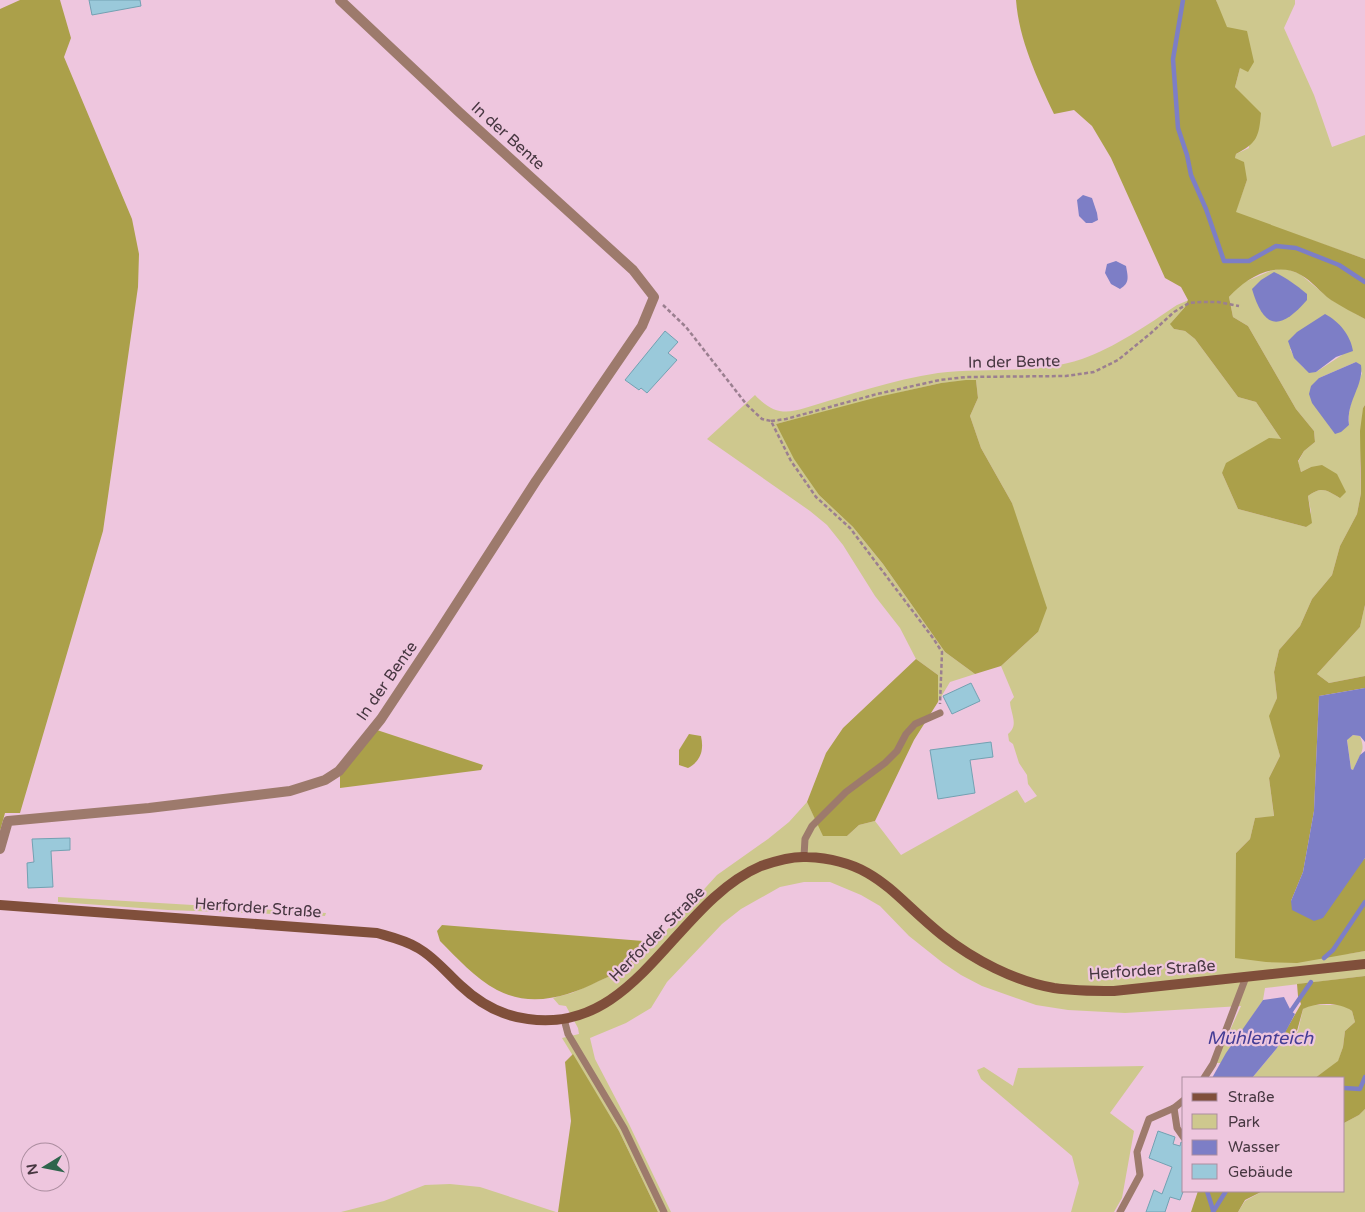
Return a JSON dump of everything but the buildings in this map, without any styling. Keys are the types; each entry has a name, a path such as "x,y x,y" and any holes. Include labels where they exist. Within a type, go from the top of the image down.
{"main road":[{"name":"Herforder Straße","path":"0,905 337,928 377,933 400,939 418,948 437,962 462,987 483,1003 504,1013 527,1019 564,1019 585,1014 605,1004 620,994 712,899 734,881 772,862 804,856 834,859 852,864 885,884 943,936 970,955 1023,980 1053,988 1114,991 1365,964"}],"street":[{"name":"In der Bente","path":"0,849 8,821 149,808 290,791 325,780 339,772 380,719 536,481 642,326 654,297 633,270 340,0"}],"lane":[{"path":"804,856 806,839 812,826 846,792 891,757 897,751 906,734 916,724 940,713"},
{"path":"1205,1077 1213,1064 1246,977"},
{"path":"564,1019 568,1034 624,1128 664,1212"},
{"path":"1120,1212 1140,1175 1137,1152 1150,1119 1174,1108 1182,1102"},
{"path":"1174,1108 1177,1128 1182,1135"}],"path":[{"path":"654,297 686,328 747,405 762,420 771,421 791,460 816,497 850,528 927,630 942,652 940,713"},
{"name":"In der Bente","path":"771,421 786,419 877,394 940,380 966,377 1066,376 1094,372 1118,360 1174,312 1189,303 1218,302 1239,306"}],"green space":[{"path":"1216,0 1295,0 1284,28 1314,95 1332,147 1365,135 1365,259 1235,213 1247,180 1235,158 1236,154 1249,148 1244,97 1235,87 1240,68"},
{"path":"1284,268 1300,274 1330,299 1365,319 1365,405 1363,408 1360,468 1361,493 1357,514 1340,546 1332,575 1312,599 1300,626 1279,650 1274,672 1277,698 1270,716 1280,756 1269,778 1274,817 1255,818 1250,839 1236,853 1347,954 1365,951 1365,976 1265,988 1263,1000 1221,1063 1215,1063 1241,1006 1125,1013 1068,1010 1036,1005 982,986 961,975 909,936 880,906 861,895 830,882 804,882 780,887 741,909 722,924 667,982 651,1008 626,1023 590,1038 595,1059 629,1124 671,1212 658,1212 619,1131 562,1038 579,1034 578,1028 566,1006 559,1005 553,998 572,993 623,970 656,942 717,875 789,822 807,802 824,836 847,836 859,825 875,821 901,855 1017,790 1025,803 1037,796 1028,784 1027,775 1019,763 1013,744 1009,741 1008,734 1014,723 1010,702 1014,697 1001,666 1038,632 1012,503 981,448 970,416 978,398 976,380 941,383 776,424 819,495 853,527 883,564 945,652 975,674 950,682 938,702 938,675 916,659 900,628 875,596 843,545 827,525 707,439 755,395 766,405 778,411 790,411 887,384 938,373 1028,369 1064,364 1106,349 1177,305 1189,300 1171,323 1174,329 1185,331 1195,339 1238,397 1256,402 1281,439 1222,473 1238,509 1306,527 1311,512 1308,496 1317,491 1324,490 1340,498 1311,467 1301,472 1298,462 1304,451 1315,442 1314,431 1296,409 1248,326 1233,317 1229,297 1240,284 1270,271","holes":["1290,349 1342,355 1316,372 1304,368","1356,362 1362,373 1351,405 1349,425 1346,427 1330,427 1327,421 1319,378"]},
{"path":"1365,605 1365,676 1329,683 1317,674 1360,627"},
{"path":"1353,735 1360,736 1363,747 1353,770 1351,769 1347,739"},
{"path":"58,897 326,913 325,916 168,910 58,902"},
{"path":"1310,1005 1344,1005 1352,1011 1355,1022 1345,1031 1343,1047 1338,1062 1316,1077 1253,1077 1277,1048 1281,1039 1291,1040 1298,1031 1303,1009"},
{"path":"1144,1066 1110,1113 1134,1131 1122,1198 1114,1212 1071,1212 1079,1183 1072,1156 981,1079 977,1070 984,1067 1013,1086 1018,1068"},
{"path":"1365,1109 1365,1212 1238,1212 1245,1201 1261,1192 1345,1192 1345,1122 1359,1115"},
{"path":"450,1184 480,1187 556,1212 341,1212 384,1201 425,1185"}],"shaded area":[{"path":"20,0 60,0 71,38 64,57 132,219 139,254 138,287 103,531 20,813 5,813 0,831 0,9"},
{"path":"1016,0 1216,0 1227,27 1247,31 1254,62 1248,72 1240,68 1235,87 1261,113 1258,134 1253,143 1236,154 1235,158 1244,162 1247,180 1236,212 1365,259 1365,319 1331,300 1305,277 1282,269 1262,273 1244,283 1229,297 1233,317 1248,326 1296,409 1314,431 1315,442 1304,451 1298,461 1301,472 1311,467 1322,465 1337,474 1346,492 1340,498 1324,490 1317,491 1308,496 1312,523 1306,527 1238,509 1222,473 1226,463 1269,438 1281,439 1256,402 1238,397 1195,339 1185,331 1174,329 1170,324 1185,307 1188,300 1181,287 1165,278 1111,158 1092,126 1074,110 1054,114 1035,73 1025,44"},
{"path":"976,380 978,398 970,416 981,448 1012,503 1047,608 1038,632 1001,666 975,674 945,652 883,564 853,527 819,495 794,459 776,424 878,397 941,383"},
{"path":"1365,405 1365,605 1360,627 1317,674 1329,683 1365,676 1365,688 1319,696 1314,811 1303,872 1291,901 1365,858 1365,951 1297,963 1235,958 1236,853 1250,839 1255,818 1274,816 1269,778 1280,756 1269,716 1277,698 1274,672 1279,650 1300,626 1312,599 1332,575 1340,546 1357,514 1361,493 1360,431"},
{"path":"916,659 938,675 938,702 914,740 875,821 859,825 847,836 823,836 807,802 826,753 843,728"},
{"path":"377,730 483,765 481,770 340,788 340,776"},
{"path":"689,734 701,736 702,746 699,758 688,768 679,765 679,750"},
{"path":"442,925 656,942 620,971 587,987 562,996 536,999 523,998 497,990 481,980 440,941 437,931"},
{"path":"1365,976 1365,1109 1359,1115 1345,1122 1345,1077 1316,1077 1338,1061 1343,1047 1345,1031 1355,1022 1352,1011 1341,1006 1328,1004 1315,1005 1303,1009 1297,1031 1291,1040 1281,1039 1301,1004 1297,984"},
{"path":"573,1054 619,1131 658,1212 558,1212 571,1121 565,1062"},
{"path":"1198,1192 1261,1192 1245,1200 1238,1212 1191,1212"}],"water":[{"path":"1083,195 1092,198 1097,213 1098,220 1092,223 1086,223 1079,216 1077,200"},
{"path":"1116,261 1126,266 1128,279 1120,289 1111,284 1105,273 1107,264"},
{"path":"1274,272 1307,294 1307,300 1289,317 1274,322 1268,319 1262,312 1252,289 1261,280"},
{"path":"1325,314 1344,330 1350,340 1353,351 1336,357 1316,372 1309,373 1294,358 1288,341 1297,332"},
{"path":"1356,362 1361,365 1361,373 1350,408 1349,425 1341,432 1335,434 1312,403 1309,394 1311,386 1319,378"},
{"path":"1365,688 1365,742 1360,736 1353,735 1347,740 1351,769 1353,770 1360,755 1365,751 1365,858 1323,918 1314,921 1292,910 1291,901 1303,872 1314,811 1319,696"},
{"name":"Mühlenteich","path":"1284,997 1291,1011 1295,1014 1277,1048 1253,1077 1213,1077 1226,1053 1263,1000"}],"waterway":[{"path":"1183,0 1173,59 1178,128 1191,175 1206,209 1224,261 1249,261 1276,246 1296,248 1339,265 1365,282"},
{"path":"1324,958 1333,950 1365,902"},
{"path":"1291,1011 1311,982"},
{"path":"1345,1088 1360,1089 1365,1077"},
{"path":"1207,1192 1213,1210"},
{"path":"1213,1212 1225,1192"}]}
